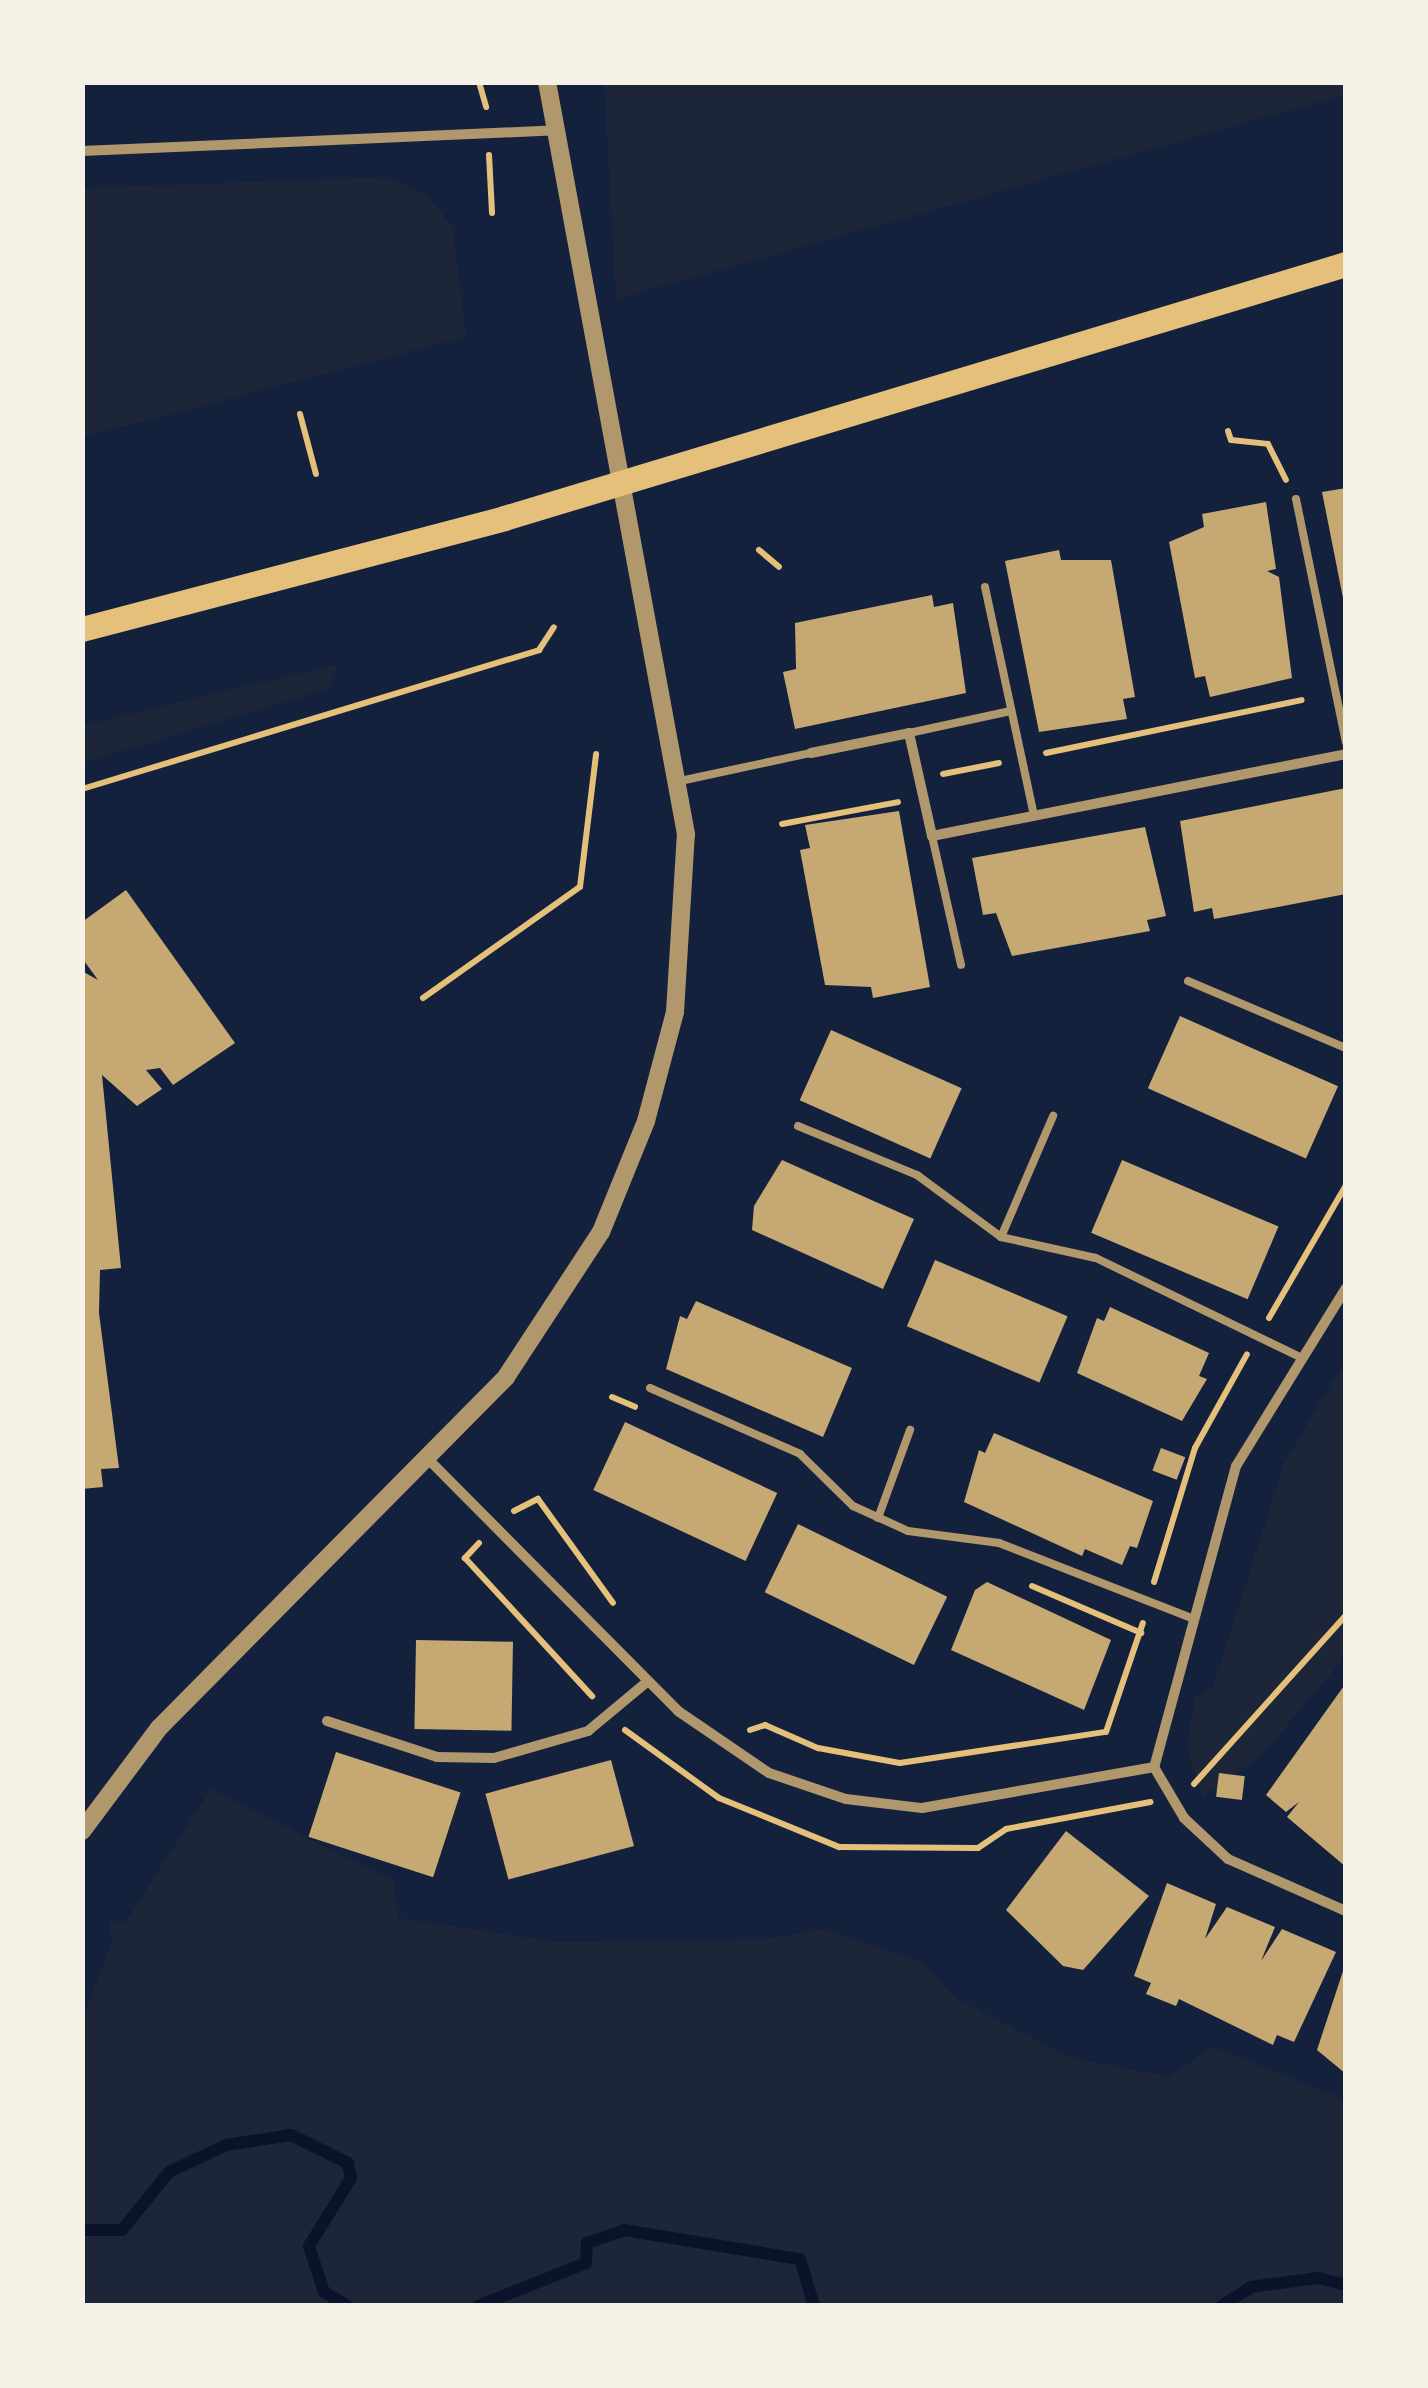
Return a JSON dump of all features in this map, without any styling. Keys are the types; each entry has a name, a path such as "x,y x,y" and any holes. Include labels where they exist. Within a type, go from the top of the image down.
{"main road":[{"path":"82,629 621,477 1346,264"}],"street":[{"path":"82,1831 160,1728 430,1461 542,1330 601,1232 646,1121 675,1012 686,881 680,780 547,82"},
{"path":"82,151 556,130"},
{"path":"810,753 909,732 932,836 1346,754"},
{"path":"1346,1288 1300,1356 1236,1466 1191,1618 1154,1767 1184,1818 1228,1859 1346,1911"},
{"path":"430,1461 704,1732 769,1772 886,1807 960,1805 1154,1767"},
{"path":"327,1721 473,1759 569,1738 610,1716 648,1680"}],"lane":[{"path":"1296,499 1346,742"},
{"path":"985,587 1034,815"},
{"path":"909,732 1012,710"},
{"path":"680,780 810,753"},
{"path":"932,836 961,965"},
{"path":"1188,981 1346,1048"},
{"path":"1001,1237 1053,1116"},
{"path":"798,1126 917,1175 1001,1237 1096,1258 1300,1356"},
{"path":"650,1388 800,1454 853,1506 878,1518 924,1535 999,1543 1191,1618"},
{"path":"878,1518 910,1430"}],"path":[{"path":"300,414 316,474"},
{"path":"760,550 780,568"},
{"path":"82,789 539,650 554,628"},
{"path":"423,998 580,887 596,754"},
{"path":"736,1722 900,1763 1106,1732 1196,1448 1346,1185"},
{"path":"610,1716 465,1558 495,1526 538,1499 564,1548 626,1618"}],"shaded area":[{"path":"1345,82 1345,95 616,299 604,83"},
{"path":"387,177 427,195 453,227 466,337 83,437 83,188"},
{"path":"339,664 327,689 83,763 83,725"},
{"path":"1345,1360 1345,1657 1261,1756 1203,1798 1187,1749 1195,1697 1213,1687 1284,1464"},
{"path":"211,1789 394,1882 398,1918 557,1942 766,1939 826,1929 924,1963 956,1999 1073,2058 1170,2077 1212,2046 1345,2100 1345,2305 83,2305 83,2018 112,1942 109,1922 125,1923"}],"building":[{"path":"1346,488 1346,602 1344,603 1322,492"},
{"path":"1266,502 1276,569 1267,571 1279,577 1292,678 1210,697 1205,676 1195,678 1169,542 1204,527 1202,514"},
{"path":"1059,550 1061,560 1111,560 1135,697 1123,699 1127,719 1039,732 1005,561"},
{"path":"932,595 934,607 953,603 966,693 795,729 783,672 796,669 795,623"},
{"path":"1346,788 1346,894 1214,919 1212,908 1194,912 1180,821"},
{"path":"899,811 930,987 873,998 871,987 825,985 800,850 810,848 805,825"},
{"path":"1145,827 1166,916 1147,920 1150,931 1012,956 996,913 983,915 972,858"},
{"path":"126,890 235,1043 173,1085 160,1068 146,1070 162,1089 137,1106 102,1075 121,1268 100,1270 99,1313 119,1468 101,1469 103,1487 82,1489 82,971 98,980 82,958 82,922"},
{"path":"1180,1016 1338,1086 1306,1159 1148,1088"},
{"path":"831,1030 962,1088 930,1159 800,1100"},
{"path":"782,1160 914,1219 883,1289 752,1230 754,1206"},
{"path":"1122,1160 1278,1226 1248,1299 1091,1233"},
{"path":"935,1260 1068,1316 1039,1383 907,1326"},
{"path":"696,1301 852,1368 823,1437 666,1369 680,1316 687,1319"},
{"path":"1110,1307 1209,1353 1199,1376 1207,1379 1182,1421 1077,1373 1097,1318 1104,1321"},
{"path":"625,1422 777,1493 746,1561 593,1490"},
{"path":"994,1433 1153,1501 1137,1548 1130,1546 1122,1565 1085,1549 1082,1556 964,1502 979,1450 985,1453"},
{"path":"1161,1448 1185,1457 1177,1480 1152,1470"},
{"path":"798,1524 947,1597 914,1665 765,1592"},
{"path":"987,1582 1111,1640 1084,1710 951,1650 975,1590"},
{"path":"416,1640 513,1642 511,1731 414,1729"},
{"path":"1346,1683 1346,1867 1287,1817 1299,1802 1286,1812 1266,1795"},
{"path":"336,1752 461,1792 433,1877 308,1837"},
{"path":"611,1760 634,1846 508,1880 485,1794"},
{"path":"1219,1773 1245,1776 1242,1800 1216,1797"},
{"path":"1066,1831 1149,1896 1083,1970 1063,1966 1006,1910"},
{"path":"1167,1883 1216,1904 1205,1939 1227,1907 1275,1927 1261,1961 1282,1929 1336,1952 1294,2042 1277,2035 1273,2045 1179,1999 1176,2006 1146,1994 1151,1983 1134,1976"},
{"path":"1346,1965 1346,2074 1317,2050"}],"waterway":[{"path":"82,2230 122,2230 169,2172 226,2145 291,2135 348,2163 351,2178 309,2246 324,2292 347,2306"},
{"path":"478,2306 586,2263 587,2243 624,2230 800,2259 814,2306"},
{"path":"1221,2306 1251,2287 1318,2278 1346,2285"}]}
